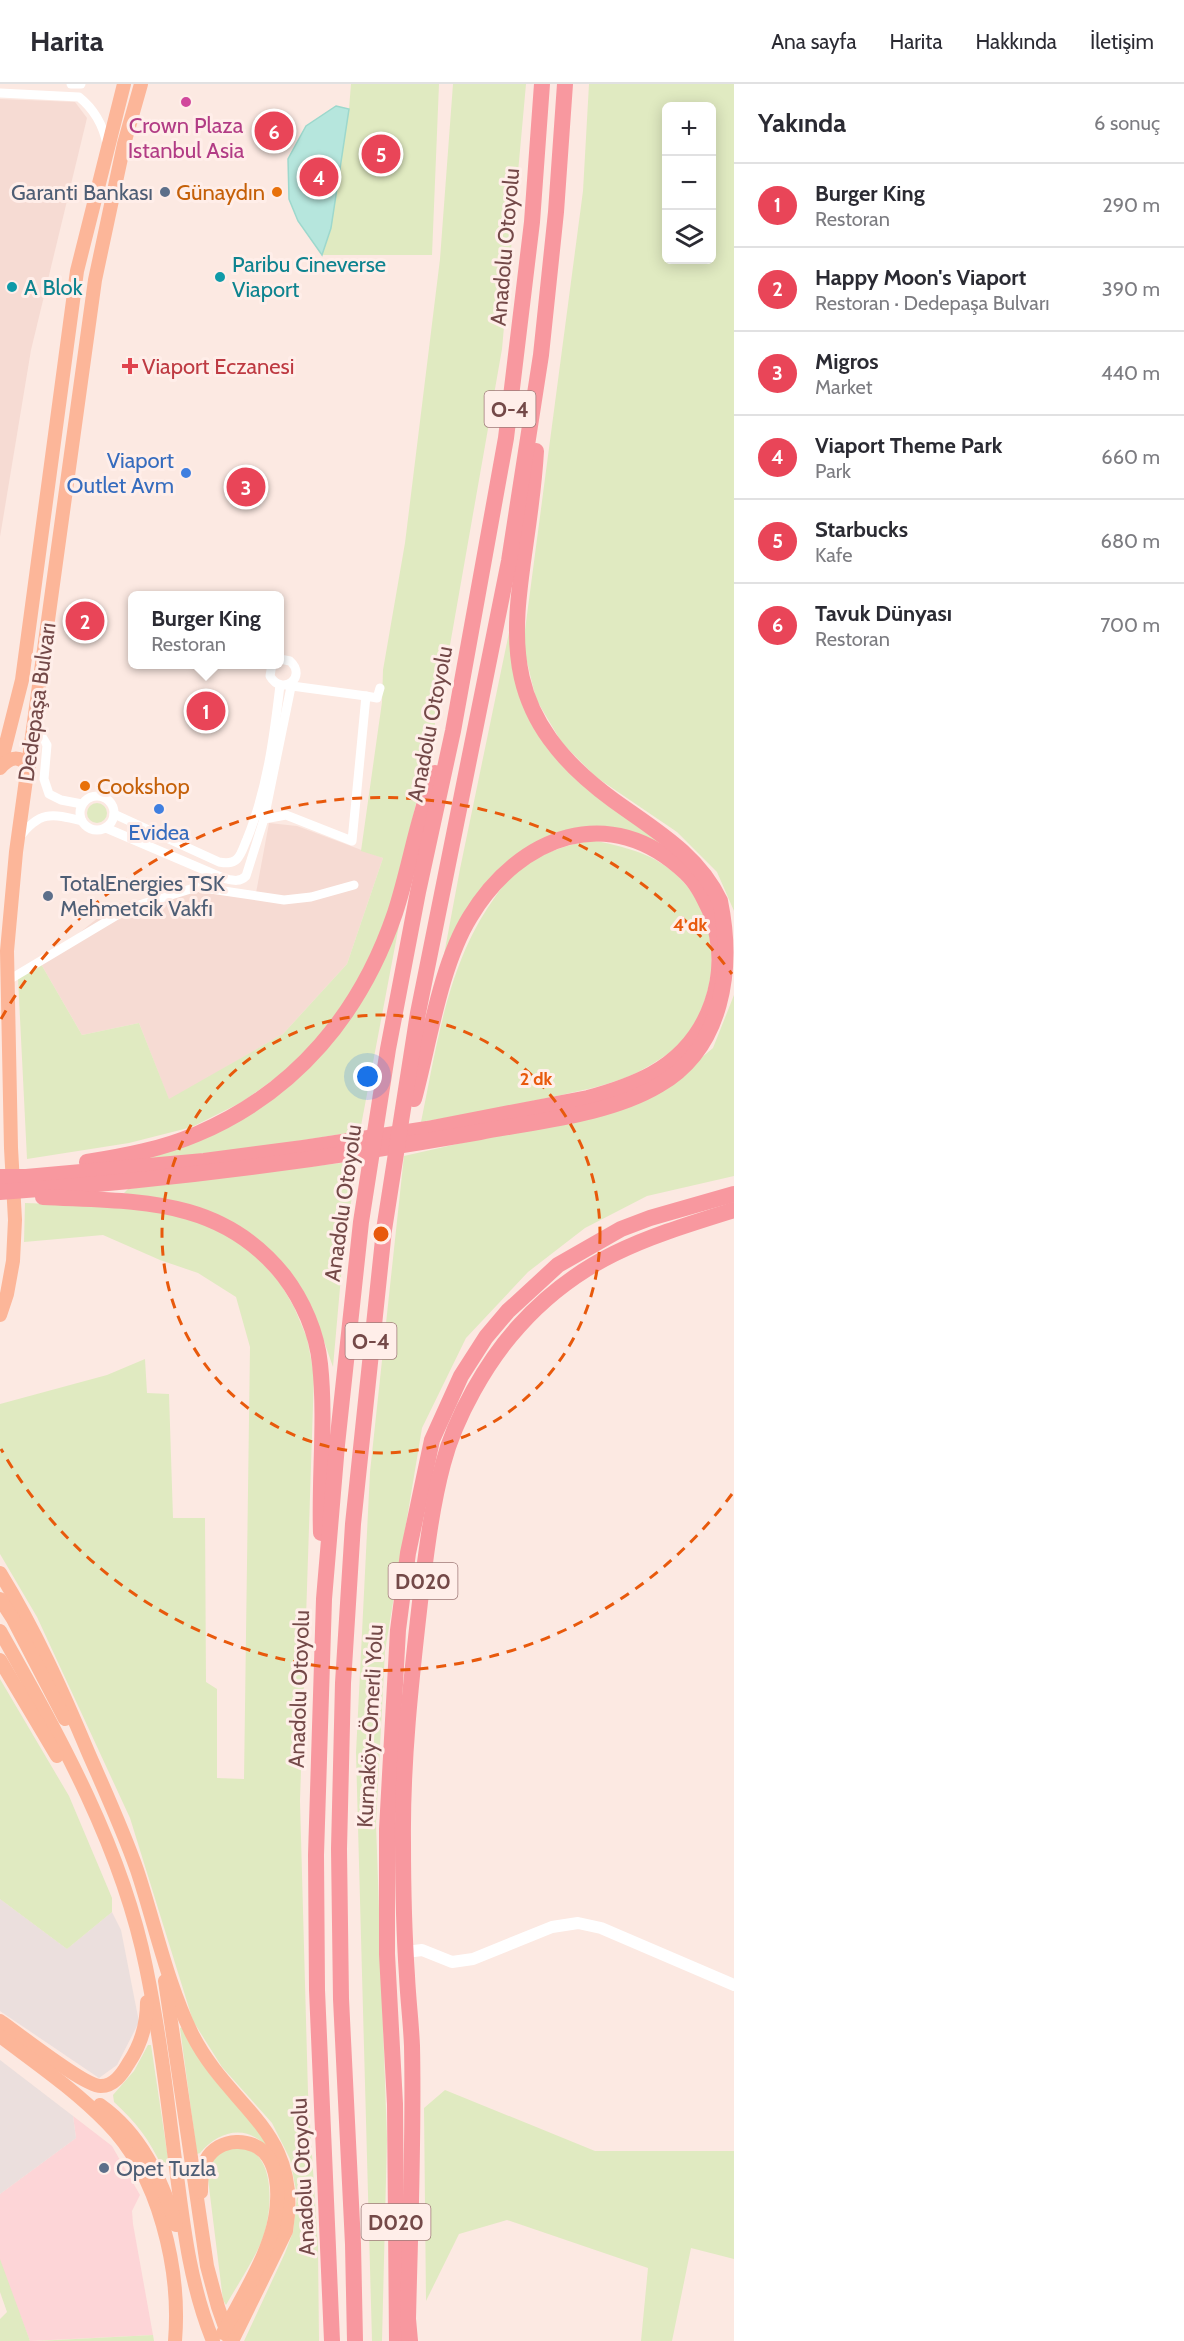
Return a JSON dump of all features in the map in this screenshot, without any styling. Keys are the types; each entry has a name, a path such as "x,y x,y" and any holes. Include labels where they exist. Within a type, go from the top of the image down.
{"highway":[{"name":"Anadolu Otoyolu","path":"332,2341 316,1914 324,1599 340,1411 361,1222 388,1049 418,892 453,731 509,418 532,222 542,84"},
{"name":"Anadolu Otoyolu","path":"355,2341 353,2244 341,2000 339,1849 341,1740 353,1524 370,1348 418,1014 509,561 541,354 555,222 565,84"},
{"path":"0,1194 171,1177 589,1110 614,1104 659,1086 691,1060 704,1045 725,1010 731,990 734,966 727,918 703,872 667,838 585,779 561,755 532,710 516,656 521,564 534,475 541,354"},
{"path":"0,1175 131,1154 198,1134 261,1098 318,1049 353,1004 378,958 395,912 427,794 453,731"},
{"path":"394,1171 446,975 468,919 492,885 509,868 538,848 559,839 583,834 618,836 637,842 655,850 687,874 699,890 714,921 720,940 721,958 720,982 708,1019 692,1041 652,1074 626,1087 427,1135"},
{"path":"0,1175 26,1178 342,1149"},
{"path":"0,1194 118,1200 173,1207 208,1218 233,1230 255,1245 273,1262 293,1290 306,1314 320,1363 322,1433 320,1494 324,1599"},
{"name":"Kurnaköy-Ömerli Yolu","path":"395,2104 385,1870 392,1707 398,1630 408,1553 432,1440 461,1376 486,1337 508,1311 558,1265 591,1245 640,1221 734,1194"},
{"name":"Kurnaköy-Ömerli Yolu","path":"412,2105 412,2042 406,1952 403,1839 407,1738 416,1635 430,1521 444,1460 465,1408 496,1355 519,1326 549,1297 574,1276 625,1246 734,1210"},
{"path":"387,2341 386,2258 395,2104"},
{"name":"D020","path":"395,2104 397,2341"},
{"path":"412,2105 417,2186 421,2341"},
{"name":"D020","path":"410,2341 408,2319 412,2105"}],"main road":[{"name":"Dedepaşa Bulvarı","path":"0,767 22,680 77,271 124,84"},
{"name":"Dedepaşa Bulvarı","path":"0,1315 7,1294 13,1261 15,1220 7,981 3,954 95,280 124,144 141,84"},
{"path":"0,767 9,759 17,758 24,761 28,768"},
{"path":"0,1573 41,1646 115,1814 137,1871 175,1990 192,2034 207,2059 269,2133 286,2171 290,2211 286,2231 239,2314 218,2341"},
{"path":"0,1599 115,1814"},
{"path":"0,1631 88,1798 116,1865 146,1964 158,2033 183,2232 198,2300"},
{"path":"0,1660 85,1804 116,1865"},
{"path":"137,1871 159,1952 169,2001 207,2266 218,2307 231,2341"},
{"path":"0,2021 80,2079 102,2086 111,2084 121,2075 134,2056 144,2029 147,2002 139,1941"},
{"path":"0,2036 77,2094 109,2124 126,2145 142,2174 161,2219 172,2258 175,2286 175,2341"},
{"path":"38,2064 102,2106 133,2135 158,2176 167,2199 213,2341"},
{"path":"207,2266 201,2189 205,2160 221,2145 245,2142 257,2147 267,2155 275,2176 277,2203 268,2245 239,2314 231,2341"}],"street":[{"path":"71,84 81,84"},
{"path":"0,93 79,97 92,109 100,123 108,153"},
{"path":"106,828 233,880 243,879 264,819 292,684 297,675 296,667 290,661 284,660"},
{"path":"271,669 270,676 280,686"},
{"path":"280,686 292,684 377,698 380,688"},
{"path":"233,880 227,871 252,828 263,791 272,747 280,686"},
{"path":"264,819 286,815 352,841 366,696"},
{"path":"34,723 47,745 44,779 49,794 54,798 82,804"},
{"path":"18,840 28,826 47,815 58,815 82,821 90,828 101,830 106,828 113,819 111,803 102,796 91,796 82,804 80,815 82,821"},
{"path":"114,814 219,862 244,862 248,868"},
{"path":"7,981 129,908 197,887 284,900 311,897 354,885"},
{"path":"406,1952 422,1950 452,1962 472,1959 552,1927 578,1923 601,1928 734,1985"}],"shaded area":[{"path":"0,99 75,102 87,118 31,350 0,537"},
{"path":"269,823 297,826 383,858 347,964 283,1034 169,1100 139,1023 82,1035 41,964 115,904 161,896 201,883 256,893"},
{"path":"0,1899 67,1949 112,1912 121,1930 139,2022 117,2065 99,2078 0,2011"},
{"path":"0,2060 73,2116 76,2138 0,2194"},
{"path":"73,2116 112,2146 140,2195 132,2211 133,2224 153,2335 30,2341 0,2263 0,2194 76,2138"}],"green space":[{"path":"351,84 439,84 432,255 322,255 289,199 288,159 306,126 336,106 349,109"},
{"path":"453,84 526,84 502,349 440,702 393,901 365,974 328,1029 295,1064 242,1102 192,1127 129,1143 27,1159 18,978 41,964 82,1035 139,1023 169,1099 283,1034 347,964 383,858 361,851 382,702 383,670 405,543 440,259"},
{"path":"589,84 734,84 734,911 717,872 677,832 596,777 562,743 536,699 523,645 583,191"},
{"path":"512,618 531,719 666,845 627,833 526,848 443,960 460,869"},
{"path":"97,803 104,806 107,813 104,820 97,823 90,820 87,813 90,806"},
{"path":"592,840 632,850 660,862 686,884 699,904 707,925 711,948 711,971 707,994 686,1036 652,1064 625,1078 601,1086 421,1122 446,1006 454,979 477,925 503,886 519,869 547,853"},
{"path":"400,920 360,1131 266,1146 114,1164 161,1153 293,1079"},
{"path":"734,995 734,1176 647,1196 585,1228 528,1272 466,1338 422,1428 385,1651 376,1823 387,2139 382,2341 372,2341 356,1753 370,1472 404,1156 607,1110 671,1083 713,1048"},
{"path":"357,1161 342,1265 333,1367 317,1321 267,1248 124,1193 128,1189"},
{"path":"25,1203 136,1207 191,1218 246,1244 280,1283 294,1307 307,1338 314,1375 300,1801 308,2093 318,2247 319,2341 244,2341 293,2232 297,2196 290,2159 272,2123 222,2067 193,2021 130,1818 37,1617 0,1554 0,1404 107,1375 145,1359 147,1393 169,1394 173,1518 205,1518 206,1682 217,1689 217,1778 244,1779 250,1347 236,1297 198,1273 160,1260 103,1235 24,1242"},
{"path":"0,1679 69,1796 112,1898 112,1912 67,1949 0,1899"},
{"path":"183,2027 211,2076 260,2130 269,2150 261,2141 252,2136 234,2133 216,2139 197,2154 180,2028"},
{"path":"148,2045 151,2045 169,2165 162,2167 141,2132 114,2102 113,2095 134,2071"},
{"path":"445,2090 595,2151 734,2151 734,2259 691,2248 672,2341 641,2341 648,2268 507,2220 459,2234 426,2301 424,2108"},
{"path":"240,2147 253,2152 265,2169 270,2193 268,2219 262,2240 250,2265 226,2305 223,2300 207,2171 216,2153"},
{"path":"0,2259 30,2341 0,2341 0,2319 7,2312 0,2292"},
{"path":"153,2335 154,2341 37,2341"}],"water":[{"path":"336,106 349,109 331,228 322,255 298,221 289,199 288,159 306,126"}],"place":[{"name":"Crown Plaza Istanbul Asia","path":"186,102"},
{"name":"Tavuk Dünyası","path":"274,131"},
{"name":"Starbucks","path":"381,154"},
{"name":"Viaport Theme Park","path":"319,177"},
{"name":"Garanti Bankası","path":"165,192"},
{"name":"Günaydın","path":"277,192"},
{"name":"Paribu Cineverse Viaport","path":"220,277"},
{"name":"A Blok","path":"12,287"},
{"name":"Viaport Eczanesi","path":"130,366"},
{"name":"Viaport Outlet Avm","path":"186,473"},
{"name":"Migros","path":"246,487"},
{"name":"Happy Moon's Viaport","path":"85,621"},
{"name":"Burger King","path":"206,711"},
{"name":"Cookshop","path":"85,786"},
{"name":"Evidea","path":"159,809"},
{"name":"TotalEnergies TSK Mehmetcik Vakfı","path":"48,896"},
{"name":"Opet Tuzla","path":"104,2168"}]}
